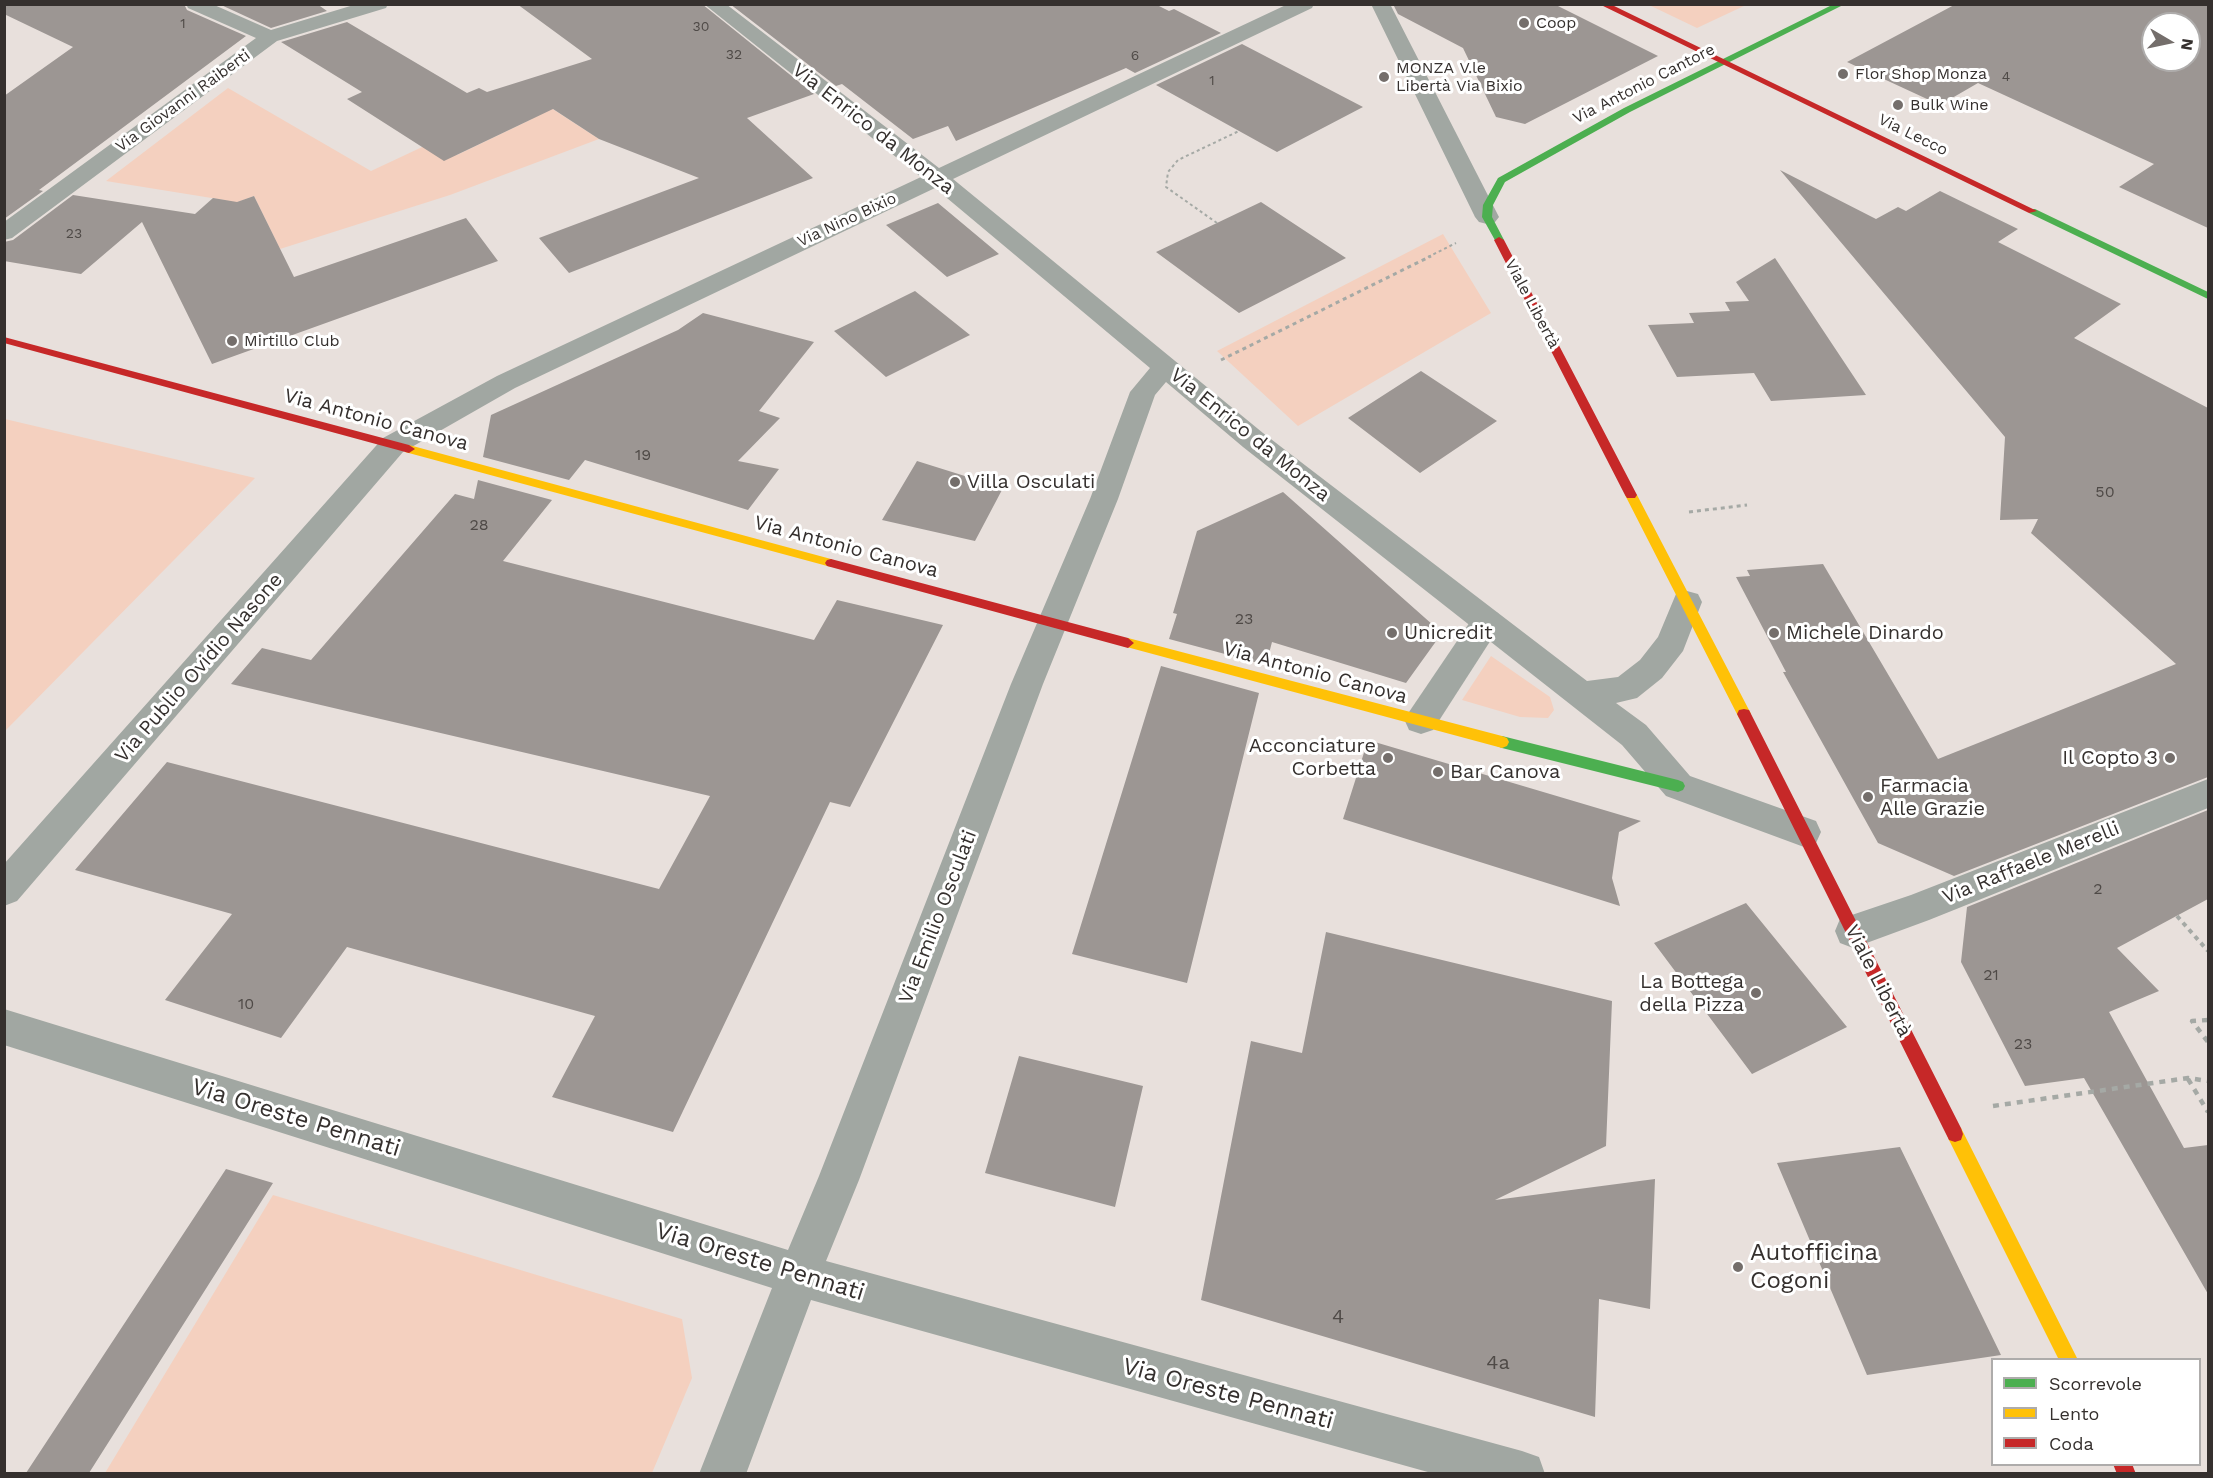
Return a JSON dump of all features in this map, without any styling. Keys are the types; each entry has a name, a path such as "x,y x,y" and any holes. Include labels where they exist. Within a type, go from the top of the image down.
{"main road":[{"name":"Via Lecco","path":"1603,4 2208,296"},
{"name":"Via Antonio Cantore","path":"1489,221 1491,195 1501,180 1510,174 1627,110 1840,4"},
{"name":"Viale Libertà","path":"1489,221 1644,517 2068,1358"},
{"name":"Via Antonio Canova","path":"4,340 1052,623 1421,721 1678,786"}],"street":[{"path":"195,4 270,37"},
{"name":"Via Giovanni Raiberti","path":"4,233 270,37 379,4"},
{"name":"Via Enrico da Monza","path":"713,4 936,177 1263,447 1634,735 1678,786 1804,832"},
{"name":"Via Nino Bixio","path":"393,445 506,382 1305,4"},
{"name":"Viale Libertà","path":"1380,4 1489,221"},
{"name":"Via Emilio Osculati","path":"722,1473 838,1180 1052,623 1104,499 1143,392 1173,374"},
{"name":"Via Publio Ovidio Nasone","path":"4,890 393,445"},
{"path":"1581,694 1626,689 1651,669 1672,642 1687,602"},
{"path":"1421,721 1487,621"},
{"name":"Via Raffaele Merelli","path":"1853,931 1916,909 2208,793"},
{"name":"Via Oreste Pennati","path":"4,1027 880,1299 1522,1473"}],"path":[{"path":"1217,223 1166,187 1168,172 1178,160 1239,131"},
{"path":"1173,374 1489,221"},
{"path":"1644,517 1747,505"},
{"path":"2177,916 2208,951"},
{"path":"2208,1020 2192,1022 2208,1042"},
{"path":"1945,1113 2188,1078 2208,1081"},
{"path":"2188,1078 2208,1112"}],"shaded area":[{"path":"1746,4 1697,28 1649,5"},
{"path":"514,84 599,139 450,195 280,249 254,196 230,205 224,200 106,181 228,88 371,171 435,141 457,155 532,119"},
{"path":"1443,234 1491,313 1298,426 1217,351"},
{"path":"4,419 255,478 5,731"},
{"path":"1491,656 1550,697 1554,710 1548,718 1520,717 1462,700"},
{"path":"273,1195 682,1319 692,1378 652,1473 105,1473"}],"building":[{"path":"4,4 184,4 187,10 246,36 39,190 43,191 4,219 4,96 73,47 4,14"},
{"path":"219,4 317,4 327,11 271,28"},
{"path":"517,4 702,4 814,94 747,118 813,178 569,273 539,238 699,178 599,139 553,109 444,161 347,99 362,92 281,42 347,22 467,93 479,88 487,92 592,59"},
{"path":"730,4 1155,4 1169,11 1174,9 1221,33 1135,73 1126,68 956,141 948,126 913,139 842,84 836,86"},
{"path":"1393,4 1554,4 1658,56 1525,124 1496,117 1463,48 1398,14"},
{"path":"1956,4 2208,4 2208,228 2119,187 2154,164 1978,83 1940,105 1847,62"},
{"path":"1242,44 1363,107 1277,152 1156,85"},
{"path":"1780,170 1876,219 1898,207 1906,211 1940,191 2018,229 1998,242 2121,304 2074,338 2208,408 2208,777 1954,876 1878,843 1783,672 1786,672 1736,577 1750,576 1747,570 1823,564 1938,759 2176,664 2031,533 2038,519 2000,520 2005,437"},
{"path":"73,195 195,214 213,198 237,202 254,196 294,277 466,218 498,261 212,364 142,222 81,274 4,261 4,242 13,240"},
{"path":"1261,202 1346,258 1239,313 1156,252"},
{"path":"938,203 999,254 947,277 886,225"},
{"path":"1775,258 1866,395 1771,401 1754,373 1677,377 1648,325 1694,323 1689,313 1730,311 1725,302 1749,301 1736,282"},
{"path":"915,291 970,335 886,377 834,331"},
{"path":"703,313 814,342 759,411 780,418 738,461 779,469 748,510 585,460 569,480 483,457 491,415 678,330"},
{"path":"1421,371 1497,421 1420,473 1348,418"},
{"path":"917,461 1003,488 975,541 882,520"},
{"path":"478,480 552,500 503,561 814,640 837,600 943,625 850,807 830,802 673,1132 552,1097 595,1016 347,947 281,1038 165,1000 232,914 75,870 167,762 659,889 710,796 231,684 262,648 311,660 455,494 474,499"},
{"path":"1283,492 1442,633 1406,683 1272,642 1266,665 1169,639 1177,614 1173,613 1197,531"},
{"path":"1161,666 1259,693 1187,983 1072,954"},
{"path":"1368,740 1641,821 1619,832 1612,878 1620,906 1343,819"},
{"path":"2208,810 2208,899 2117,948 2159,991 2109,1012 2184,1148 2208,1145 2208,1294 2084,1078 2025,1086 1961,962 1967,907"},
{"name":"La Bottega della Pizza","path":"1746,903 1847,1027 1752,1074 1654,943"},
{"path":"1326,932 1612,1001 1606,1146 1495,1200 1655,1179 1650,1309 1599,1299 1595,1417 1201,1300 1251,1041 1302,1053"},
{"path":"1019,1056 1143,1086 1115,1207 985,1173"},
{"path":"1900,1147 2001,1355 1867,1375 1777,1163"},
{"path":"226,1169 273,1183 89,1473 26,1473"}],"traffic: fast":[{"path":"1499,240 1487,217 1488,205 1501,180 1627,110 1841,4"},
{"path":"2032,211 2208,296"},
{"path":"1502,742 1678,786"}],"traffic: slow":[{"path":"409,449 831,563"},
{"path":"1631,495 1744,714"},
{"path":"1128,643 1502,742"},
{"path":"1955,1134 2068,1358"}],"traffic: jam":[{"path":"1603,4 2032,211"},
{"path":"1499,240 1631,495"},
{"path":"4,340 409,449"},
{"path":"831,563 1128,643"},
{"path":"1744,714 1955,1134"},
{"path":"2123,1466 2127,1474"}],"place":[{"name":"Coop","path":"1524,23"},
{"name":"Flor Shop Monza","path":"1843,74"},
{"name":"MONZA V.le Libertà Via Bixio","path":"1384,77"},
{"name":"Bulk Wine","path":"1898,105"},
{"name":"Mirtillo Club","path":"232,341"},
{"name":"Villa Osculati","path":"955,482"},
{"name":"Unicredit","path":"1392,633"},
{"name":"Michele Dinardo","path":"1774,633"},
{"name":"Acconciature Corbetta","path":"1388,758"},
{"name":"Il Copto 3","path":"2170,758"},
{"name":"Bar Canova","path":"1438,772"},
{"name":"Farmacia Alle Grazie","path":"1868,797"},
{"name":"La Bottega della Pizza","path":"1756,993"},
{"name":"Autofficina Cogoni","path":"1738,1267"}]}
